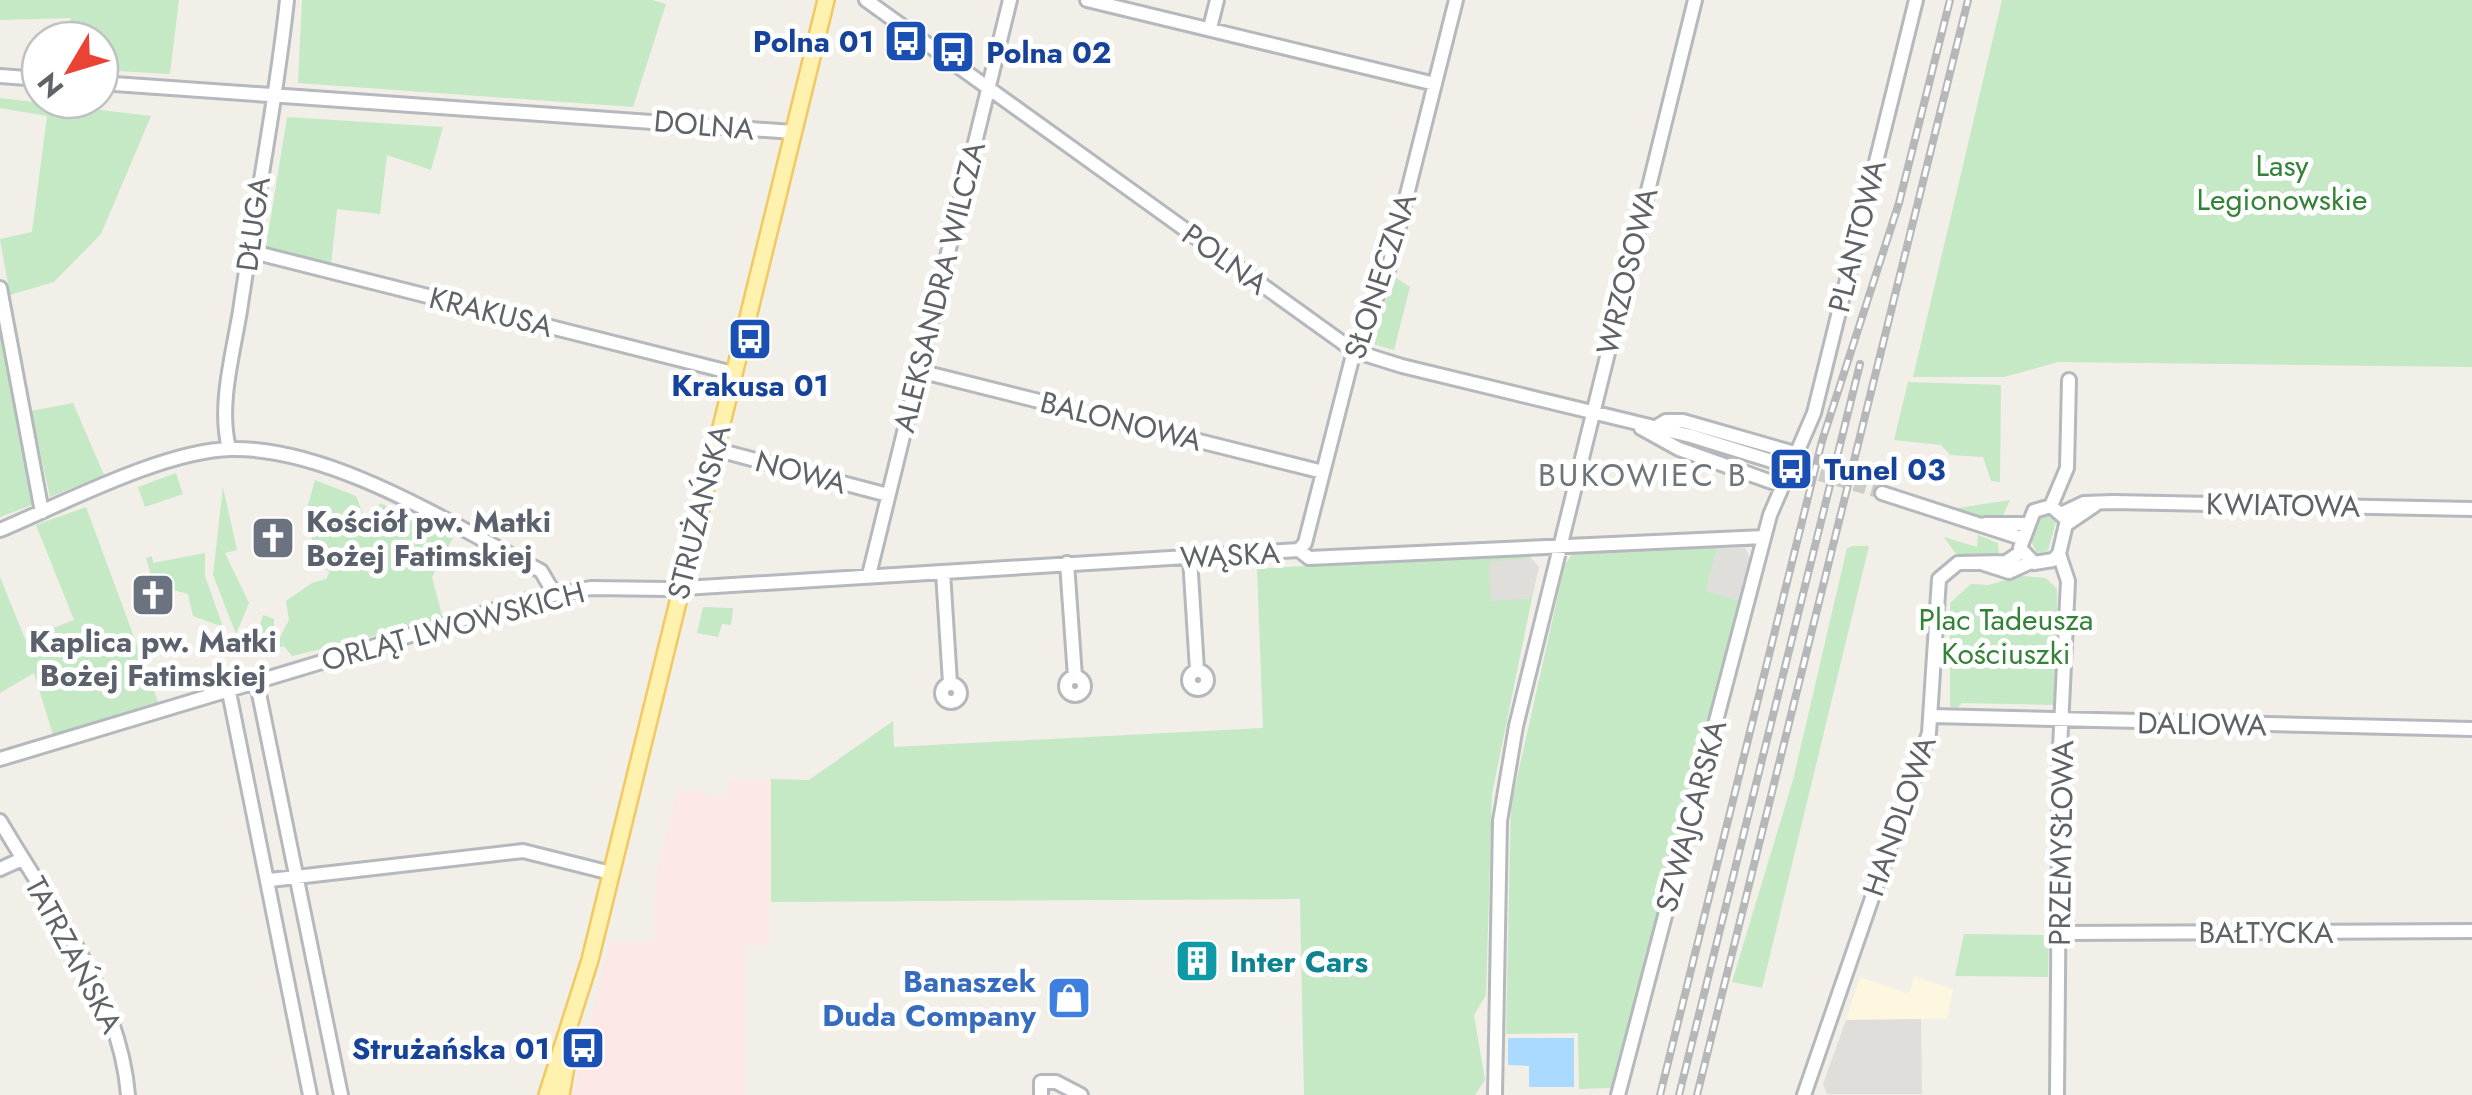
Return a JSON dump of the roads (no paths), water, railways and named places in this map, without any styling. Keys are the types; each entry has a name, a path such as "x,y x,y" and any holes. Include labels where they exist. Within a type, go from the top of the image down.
{"main road":[{"name":"STRUŻAŃSKA","path":"547,1095 572,1024 611,873 826,0"},
{"name":"STRUŻAŃSKA","path":"561,1095 572,1024"}],"street":[{"name":"DŁUGA","path":"230,448 226,412 248,251 277,96 287,0"},
{"name":"POLNA","path":"866,0 1354,351 1656,427 1788,467"},
{"name":"ALEKSANDRA WILCZA","path":"870,575 1010,0"},
{"path":"1087,0 1435,84"},
{"path":"1210,28 1217,0"},
{"name":"SŁONECZNA","path":"1299,550 1305,543 1354,351 1386,280 1456,0"},
{"name":"WRZOSOWA","path":"1495,1095 1500,821 1516,726 1695,0"},
{"name":"PLANTOWA","path":"1788,467 1798,454 1814,413 1916,0"},
{"name":"DOLNA","path":"120,84 793,132"},
{"name":"KRAKUSA","path":"248,251 734,372"},
{"path":"0,288 42,512"},
{"name":"BALONOWA","path":"919,371 1323,472"},
{"path":"2054,558 2067,468 2068,380"},
{"name":"POLNA","path":"1656,427 1666,421 1682,421 1798,454"},
{"name":"POLNA","path":"1630,422 1669,445 1782,486"},
{"path":"0,530 157,466 230,448 300,456 332,466 541,571 554,594"},
{"name":"NOWA","path":"714,449 888,496"},
{"path":"1764,536 1788,467"},
{"path":"1882,494 1985,524 2026,524 2024,551"},
{"name":"KWIATOWA","path":"2026,524 2036,509 2060,514 2094,504 2472,509"},
{"path":"1985,524 2024,551"},
{"name":"WĄSKA","path":"681,586 1299,550 1309,558 1764,536"},
{"name":"SZWAJCARSKA","path":"1618,1095 1764,536"},
{"name":"HANDLOWA","path":"1804,1095 1932,716 1937,584 1958,563 1984,564 2009,572 2024,551 2054,558"},
{"path":"1190,558 1196,670"},
{"name":"PRZEMYSŁOWA","path":"2054,558 2068,581 2057,1095"},
{"path":"1067,564 1074,677"},
{"path":"944,572 950,684"},
{"name":"ORLĄT LWOWSKICH","path":"0,759 256,679 554,594 617,586 681,586"},
{"path":"228,688 310,1090 339,1088 256,679"},
{"name":"DALIOWA","path":"1932,716 2472,729"},
{"name":"TATRZAŃSKA","path":"0,820 110,1012 123,1047 128,1095"},
{"path":"270,880 523,851 611,873"},
{"path":"0,869 22,859"},
{"name":"BAŁTYCKA","path":"2060,933 2472,931"},
{"path":"1041,1095 1041,1082 1048,1081 1081,1095"}],"water":[{"path":"1508,1038 1574,1038 1574,1087 1529,1087 1529,1066 1508,1065"}],"tunnel":[{"path":"1785,465 1882,493"}],"railway":[{"path":"1660,1095 1822,441 1899,203 1950,0"},
{"path":"1697,1095 1968,0"},
{"path":"1679,1095 1860,364"}],"place":[{"name":"Polna 01","path":"906,41"},
{"name":"Polna 02","path":"953,52"},
{"name":"Krakusa 01","path":"750,339"},
{"name":"Tunel 03","path":"1791,469"},
{"name":"Kościół pw. Matki Bożej Fatimskiej","path":"273,538"},
{"name":"Kaplica pw. Matki Bożej Fatimskiej","path":"153,595"},
{"name":"Inter Cars","path":"1197,961"},
{"name":"Banaszek Duda Company","path":"1069,998"},
{"name":"Strużańska 01","path":"583,1048"}],"district":[{"name":"BUKOWIEC B","path":"1643,475"}],"park label":[{"name":"Lasy Legionowskie","path":"2282,182"},
{"name":"Plac Tadeusza Kościuszki","path":"2006,636"}]}
